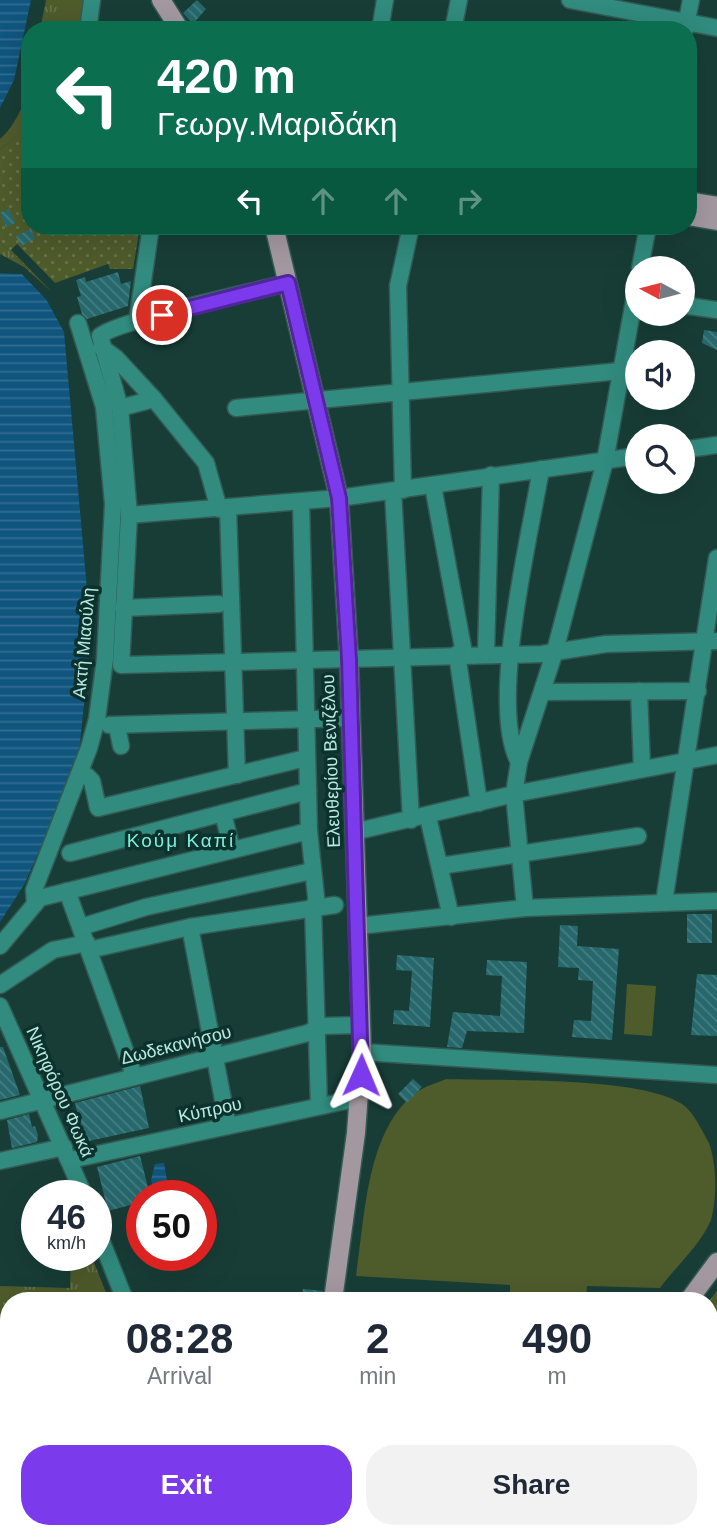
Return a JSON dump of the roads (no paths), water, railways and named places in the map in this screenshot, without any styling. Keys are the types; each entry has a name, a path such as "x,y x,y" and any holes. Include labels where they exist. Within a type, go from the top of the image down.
{"main road":[{"path":"161,0 174,21"},
{"path":"697,203 717,206"},
{"path":"697,218 717,221"},
{"name":"Ελευθερίου Βενιζέλου","path":"276,235 339,498 349,659 362,1052 359,1098 334,1292"},
{"path":"695,1292 717,1262"}],"street":[{"path":"89,21 92,0"},
{"path":"382,21 385,0"},
{"path":"455,21 459,0"},
{"path":"570,0 664,21"},
{"path":"687,21 691,0"},
{"path":"697,26 717,27"},
{"path":"136,322 150,235"},
{"path":"409,235 398,286 401,392 398,490 401,657 411,820"},
{"path":"642,256 646,235"},
{"path":"237,775 224,509 206,463 154,399 101,341 105,331 288,283"},
{"path":"695,307 717,310"},
{"name":"Ακτή Μιαούλη","path":"0,946 35,904 34,890 92,738 105,659 113,504 104,407 78,323"},
{"path":"525,908 522,853 514,794 519,762 555,651 604,461 629,326"},
{"name":"Ακτή Μιαούλη","path":"101,341 120,408 129,514 121,665 232,662"},
{"path":"236,408 620,370"},
{"path":"120,408 154,399"},
{"path":"695,448 717,445"},
{"path":"129,514 224,509 339,498 625,458"},
{"path":"519,762 511,747 508,732 510,653 541,469"},
{"path":"486,653 491,475"},
{"path":"433,485 461,654 479,803"},
{"path":"301,502 306,758 315,906 319,1106"},
{"path":"664,902 683,761 711,641 717,558"},
{"path":"124,608 219,604"},
{"path":"232,662 510,653 555,651 606,644 711,641"},
{"path":"639,691 642,768"},
{"path":"543,692 698,691"},
{"path":"121,746 113,725 350,718"},
{"path":"354,832 428,817 514,794 717,755"},
{"path":"87,776 92,781 98,808 306,758"},
{"path":"70,853 308,791"},
{"path":"223,813 232,850"},
{"path":"428,817 451,917"},
{"path":"35,904 40,898 309,831"},
{"path":"440,866 638,836"},
{"path":"81,927 146,907 312,871"},
{"path":"68,891 134,1075"},
{"path":"358,926 525,908 717,901"},
{"path":"0,985 53,950 315,906 335,905"},
{"path":"190,927 228,1126"},
{"name":"Νικηφόρου Φωκά","path":"0,1006 78,1180"},
{"name":"Δωδεκανήσου","path":"0,1111 317,1029 361,1025"},
{"path":"362,1052 717,1075"},
{"name":"Κύπρου","path":"0,1161 67,1153 228,1126 359,1098"},
{"path":"112,1267 122,1292"}],"water":[{"path":"0,0 31,0 27,21 21,21 21,47 14,80 0,108"},
{"path":"0,273 22,274 46,299 64,332 91,634 78,763 24,885 0,922"},
{"path":"164,1163 167,1180 151,1180 155,1164"}],"district":[{"name":"Κούμ Καπί","path":"181,840"}]}
